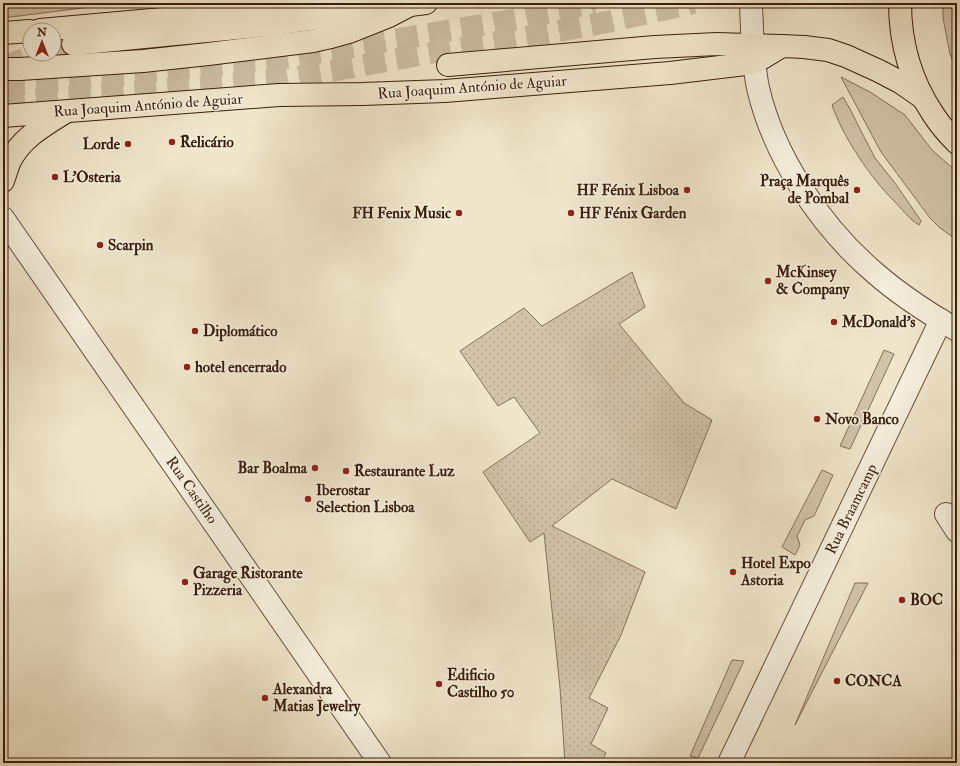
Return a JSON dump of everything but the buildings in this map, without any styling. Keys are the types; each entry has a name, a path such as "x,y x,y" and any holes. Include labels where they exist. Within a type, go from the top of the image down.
{"main road":[{"path":"900,3 901,28 905,52 912,76 933,116 957,143"},
{"path":"62,28 305,4 418,4"},
{"path":"73,44 267,24 418,4"},
{"path":"3,69 27,69 143,60 208,54 314,41 354,30 418,4"},
{"path":"3,33 22,32"},
{"path":"3,45 22,36"},
{"path":"448,65 655,47 718,44 753,54 782,46 804,46 828,50 846,56 900,82 923,98"},
{"name":"Rua Joaquim António de Aguiar","path":"3,116 279,95 446,91 670,73 753,54"},
{"path":"3,181 10,162 20,145 33,133 68,111"}],"street":[{"path":"751,3 753,54 758,87 775,137 796,177 828,224 875,273 905,297 949,325"},
{"name":"Rua Castilho","path":"3,218 380,763"},
{"name":"Rua Braamcamp","path":"730,763 949,325"}],"green space":[{"path":"3,3 122,3 3,18"},
{"path":"943,3 957,3 957,71 950,54 943,18"},
{"path":"841,77 870,92 905,115 932,150 957,172 957,240 940,228 930,218 881,152"},
{"path":"843,97 875,158 895,183 921,221 919,225 909,217 885,191 867,169 850,143 832,105"},
{"path":"632,272 645,307 619,324 684,403 712,420 676,509 612,479 552,526 645,572 621,635 589,698 608,708 591,744 606,753 601,763 565,763 560,688 544,533 530,542 483,472 540,433 514,397 498,406 460,351 524,308 542,326"},
{"path":"884,350 894,354 850,449 840,446"},
{"path":"822,470 833,475 814,516 805,520 797,536 800,545 795,555 782,547"},
{"path":"855,583 868,583 795,725"},
{"path":"732,660 744,661 698,758 690,756"}],"tunnel":[{"path":"3,85 49,82 287,58 524,18 594,3"},
{"path":"3,102 287,79 607,22 694,3"},
{"path":"62,47 73,44"},
{"path":"3,66 22,60"}],"place":[{"name":"Relicário","path":"172,142"},
{"name":"Lorde","path":"128,144"},
{"name":"L'Osteria","path":"55,177"},
{"name":"HF Fénix Lisboa","path":"687,190"},
{"name":"Praça Marquês de Pombal","path":"857,190"},
{"name":"FH Fenix Music","path":"459,213"},
{"name":"HF Fénix Garden","path":"571,213"},
{"name":"Scarpin","path":"100,245"},
{"name":"McKinsey & Company","path":"768,281"},
{"name":"McDonald's","path":"834,322"},
{"name":"Diplomático","path":"195,331"},
{"name":"hotel encerrado","path":"187,367"},
{"name":"Novo Banco","path":"817,419"},
{"name":"Bar Boalma","path":"315,468"},
{"name":"Restaurante Luz","path":"346,471"},
{"name":"Iberostar Selection Lisboa","path":"308,499"},
{"name":"Hotel Expo Astoria","path":"733,572"},
{"name":"Garage Ristorante Pizzeria","path":"185,582"},
{"name":"BOC","path":"902,600"},
{"name":"CONCA","path":"837,681"},
{"name":"Edificio Castilho 50","path":"439,684"},
{"name":"Alexandra Matias Jewelry","path":"265,698"}]}
